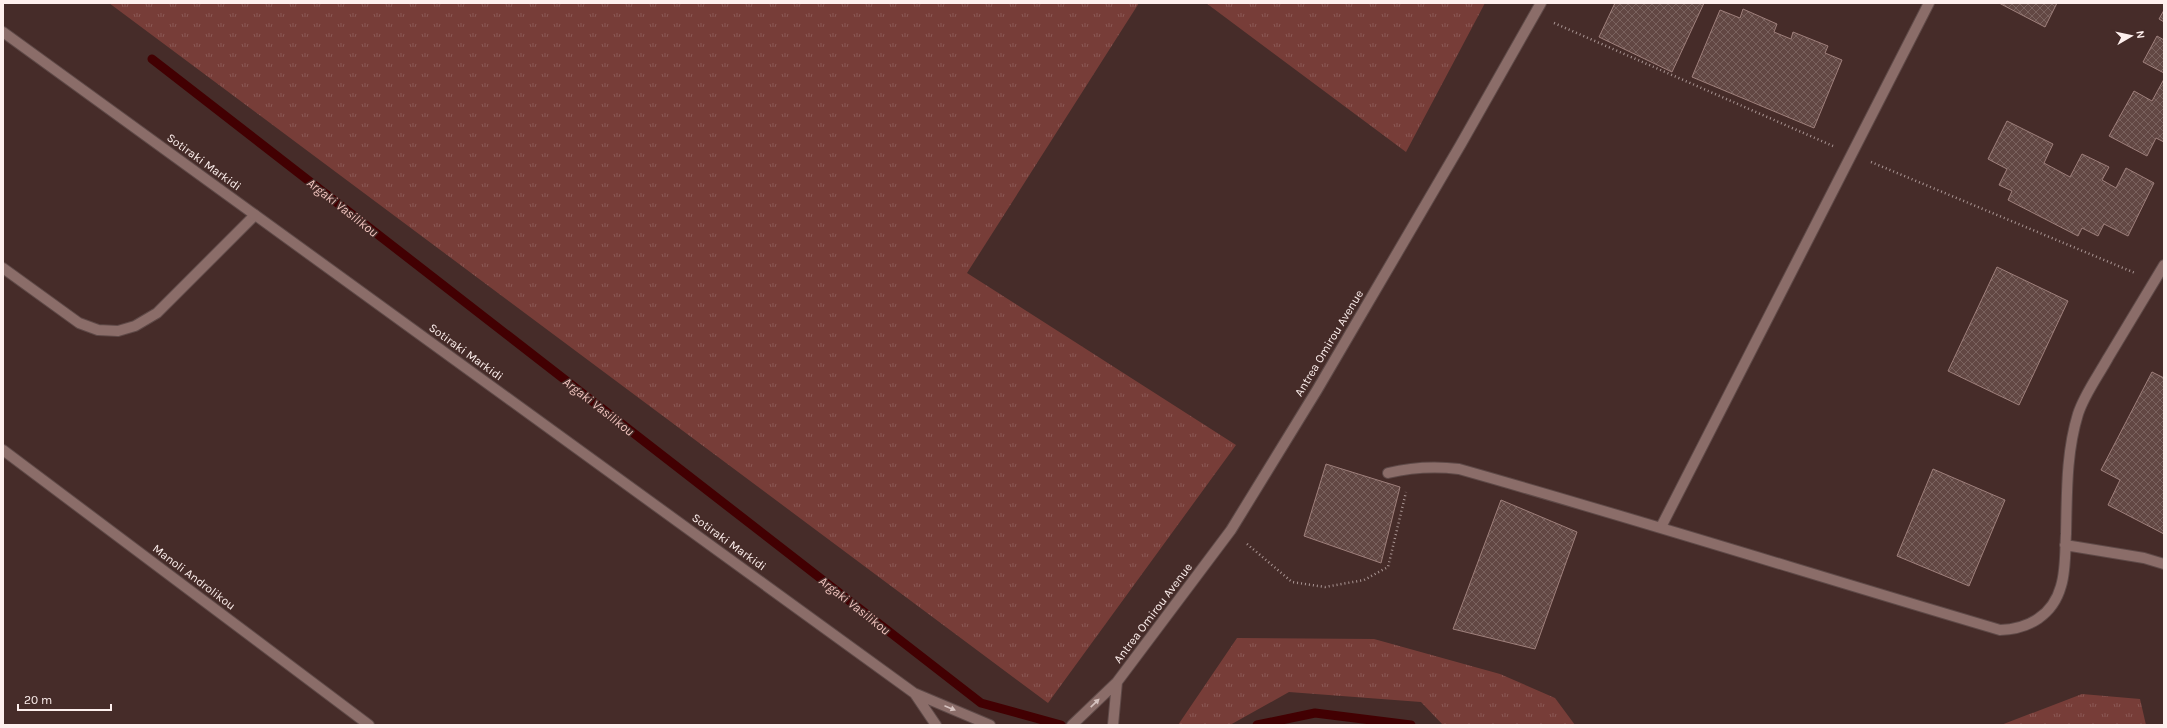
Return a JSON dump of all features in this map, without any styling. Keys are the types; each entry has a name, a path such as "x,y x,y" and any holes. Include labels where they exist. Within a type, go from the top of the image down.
{"street":[{"name":"Antrea Omirou Avenue","path":"1072,725 1117,682 1231,530 1321,384 1457,151 1540,3"},
{"path":"1661,526 1929,3"},
{"name":"Sotiraki Markidi","path":"3,32 914,693 990,725"},
{"path":"3,268 79,323 98,330 118,331 135,326 157,313 255,215"},
{"path":"1388,473 1412,467 1436,466 1459,469 1661,526 1853,587 2000,630 2017,630 2031,625 2053,602 2061,586 2065,545 2069,456 2078,413 2092,385 2164,264"},
{"name":"Manoli Androlikou","path":"3,450 370,725"},
{"path":"2065,545 2144,558 2164,564"},
{"name":"Antrea Omirou Avenue","path":"1113,725 1117,682"},
{"name":"Sotiraki Markidi","path":"914,693 936,725"}],"path":[{"path":"1231,530 1292,582 1325,587 1364,580 1388,567 1412,467"}],"green space":[{"path":"109,3 1139,3 967,273 1236,445 1048,703"},
{"path":"1206,3 1485,3 1406,152"},
{"path":"1237,638 1374,639 1500,674 1555,698 1575,725 1443,725 1421,702 1289,692 1230,725 1178,725"},
{"path":"2082,694 2140,699 2146,725 2001,725"}],"building":[{"path":"1615,3 1704,3 1672,72 1599,37"},
{"path":"1999,3 2057,3 2045,27"},
{"path":"1743,9 1777,24 1774,32 1791,39 1793,32 1828,46 1825,53 1842,60 1814,128 1692,77 1720,10 1740,18"},
{"path":"2164,10 2164,22 2159,19"},
{"path":"2157,36 2164,40 2164,73 2143,62"},
{"path":"2164,79 2164,142 2156,138 2147,156 2109,136 2134,91 2152,101"},
{"path":"2007,121 2053,144 2044,163 2070,177 2082,154 2109,167 2102,180 2116,188 2126,168 2154,183 2128,236 2104,224 2098,236 2082,228 2078,236 2008,200 2012,191 1999,185 2007,169 1988,159"},
{"path":"1997,267 2068,301 2019,405 1948,371"},
{"path":"2152,372 2164,378 2164,534 2108,505 2120,480 2101,470"},
{"path":"1326,464 1400,487 1381,563 1304,536"},
{"path":"1933,469 2005,500 1969,586 1897,556"},
{"path":"1501,500 1577,532 1535,649 1453,629"}],"waterway":[{"name":"Argaki Vasilikou","path":"152,59 981,703 1061,725"},
{"name":"Argaki Vasilikou","path":"1257,725 1315,713 1411,725"}]}
